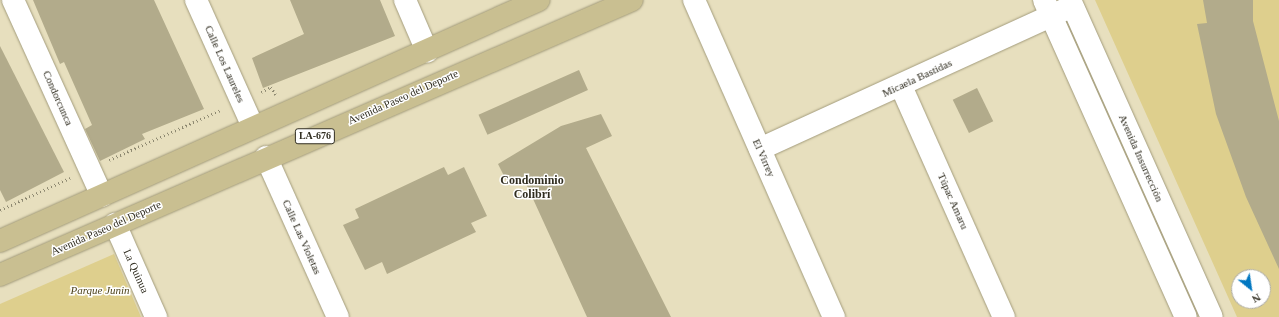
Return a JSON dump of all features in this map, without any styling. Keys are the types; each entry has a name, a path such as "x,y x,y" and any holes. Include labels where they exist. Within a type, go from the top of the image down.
{"main road":[{"path":"0,241 539,0"},
{"name":"Avenida Paseo del Deporte","path":"0,275 266,157 632,0"}],"street":[{"path":"0,2 5,0"},
{"name":"Condorcunca","path":"13,0 102,196"},
{"name":"Calle Los Laureles","path":"196,0 253,127"},
{"path":"405,0 427,51"},
{"name":"El Virrey","path":"694,0 834,317"},
{"name":"Micaela Bastidas","path":"760,148 901,86 1048,8 1071,3"},
{"name":"Avenida Insurrección","path":"1071,3 1212,317"},
{"path":"1048,8 1186,317"},
{"name":"Túpac Amaru","path":"901,86 1004,317"},
{"name":"Calle Las Violetas","path":"266,157 338,317"},
{"name":"La Quinua","path":"115,224 156,317"}],"path":[{"path":"0,210 271,87 286,113"}],"green space":[{"path":"1095,0 1279,0 1279,317 1237,317 1233,309 1271,309 1271,269 1231,269 1231,304"},
{"name":"Parque Junin","path":"114,254 141,317 0,317 0,304"}],"building":[{"path":"33,0 154,0 204,109 142,134 145,139 100,161 85,129 92,125 64,62 60,64"},
{"path":"290,0 380,0 395,36 263,88 252,58 304,34"},
{"path":"1203,0 1253,0 1253,21 1279,121 1279,269 1246,197 1216,114 1197,24 1207,23"},
{"path":"0,46 64,172 6,202 0,190"},
{"path":"579,70 588,90 487,135 479,115"},
{"path":"977,88 993,121 969,133 953,100"},
{"path":"601,114 612,136 586,148 671,317 587,317 523,177 508,184 498,164 561,126"},
{"path":"444,167 448,175 464,167 487,216 471,223 476,232 387,274 382,262 365,270 343,225 359,218 355,209"}],"district":[{"name":"Condominio Colibrí","path":"532,188"}]}
